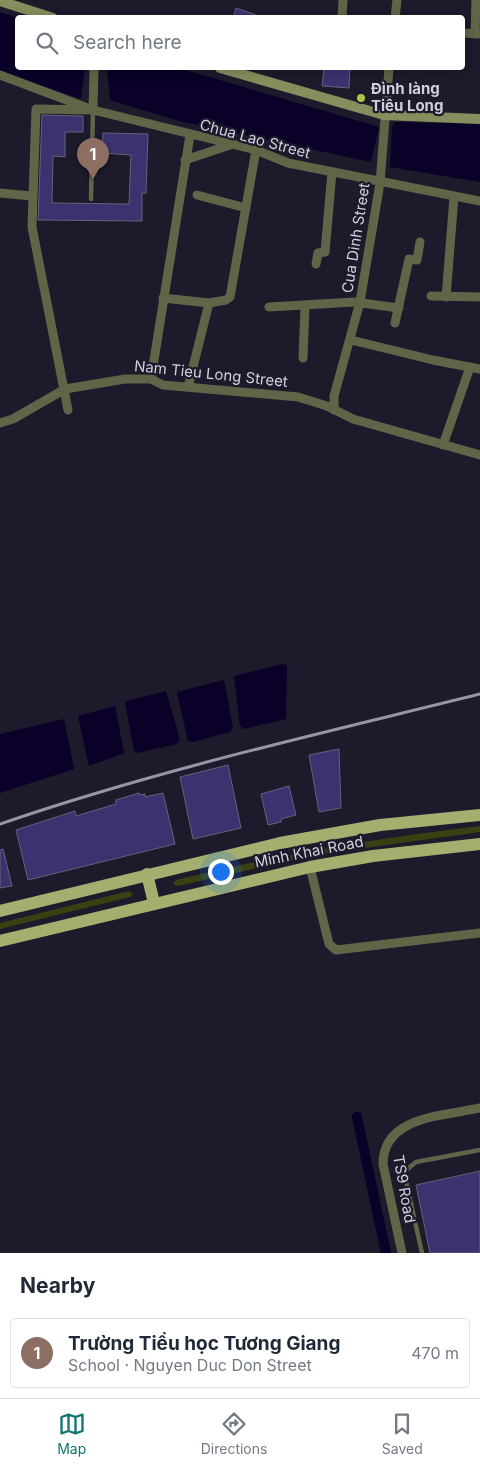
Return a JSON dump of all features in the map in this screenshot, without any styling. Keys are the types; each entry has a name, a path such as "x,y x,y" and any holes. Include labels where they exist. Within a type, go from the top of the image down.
{"main road":[{"name":"Minh Khai Road","path":"0,911 147,874 334,833 480,815"},
{"name":"Minh Khai Road","path":"0,941 310,867 373,856 480,844"},
{"path":"147,874 154,903"}],"street":[{"path":"342,0 342,15"},
{"path":"395,15 397,0"},
{"path":"476,0 477,34"},
{"path":"0,1 44,15"},
{"path":"68,410 32,227 36,109 93,110 94,70"},
{"path":"227,70 384,114 480,119"},
{"name":"Cua Dinh Street","path":"334,410 334,396 360,302 380,183 389,70"},
{"name":"Chua Lao Street","path":"0,75 93,110 256,150 288,163 380,183 480,201"},
{"path":"151,379 190,135"},
{"path":"185,160 230,144"},
{"path":"163,298 209,303 226,300 230,297 256,150"},
{"path":"316,264 318,253 325,252 332,172"},
{"path":"0,193 32,196"},
{"path":"197,195 246,208"},
{"path":"446,297 454,197"},
{"path":"395,323 409,259 417,260 420,242"},
{"path":"430,296 480,297"},
{"path":"269,307 360,302 399,308"},
{"path":"188,387 209,303"},
{"path":"303,358 304,306"},
{"path":"350,340 480,369"},
{"path":"443,445 470,368"},
{"name":"Nam Tieu Long Street","path":"0,424 13,420 65,388 102,381 151,379 163,385 298,397 353,419 480,455"},
{"path":"310,867 330,944 336,950 480,933"},
{"name":"TS9 Road","path":"402,1253 383,1164 383,1151 388,1141 394,1133 417,1122 480,1108"}],"lane":[{"path":"91,200 93,110"},
{"path":"422,1253 404,1172 416,1162 480,1150"}],"green space":[{"path":"480,826 480,832 314,855 178,886 173,884 176,880 289,855 403,836"},
{"path":"129,891 133,894 130,897 0,929 0,923"}],"shaded area":[{"path":"0,12 15,17 15,70 85,70 81,99 0,71"},
{"path":"107,70 186,70 379,127 371,162 179,121 110,100"},
{"path":"395,122 480,124 480,182 390,167 392,127"},
{"path":"282,664 287,665 286,719 244,729 240,726 234,676"},
{"path":"224,680 233,728 230,732 192,742 188,741 177,692"},
{"path":"166,691 180,740 177,744 137,753 134,750 125,703 126,701"},
{"path":"115,706 124,753 89,766 78,716"},
{"path":"64,719 74,769 0,793 0,734"}],"building":[{"path":"236,8 256,15 234,15"},
{"path":"324,70 350,70 349,88 322,86"},
{"path":"42,115 83,116 83,132 65,132 65,157 53,156 52,203 129,204 131,155 102,153 103,133 148,134 146,193 142,193 142,221 38,220"},
{"path":"339,749 341,808 319,812 309,755"},
{"path":"228,765 241,828 193,839 180,777"},
{"path":"289,786 296,815 281,819 281,822 268,825 261,794"},
{"path":"139,793 139,795 145,794 145,797 163,793 175,844 28,880 16,830 75,811 76,816 116,804 116,800"},
{"path":"3,849 12,886 0,888 0,850"},
{"path":"480,1171 480,1253 430,1253 416,1185"}],"waterway":[{"path":"357,1117 386,1253"}],"railway":[{"path":"0,824 178,770 299,738 480,694"}],"place":[{"name":"Đình làng Tiêu Long","path":"361,98"},
{"name":"Trường Tiểu học Tương Giang","path":"93,179"}]}
